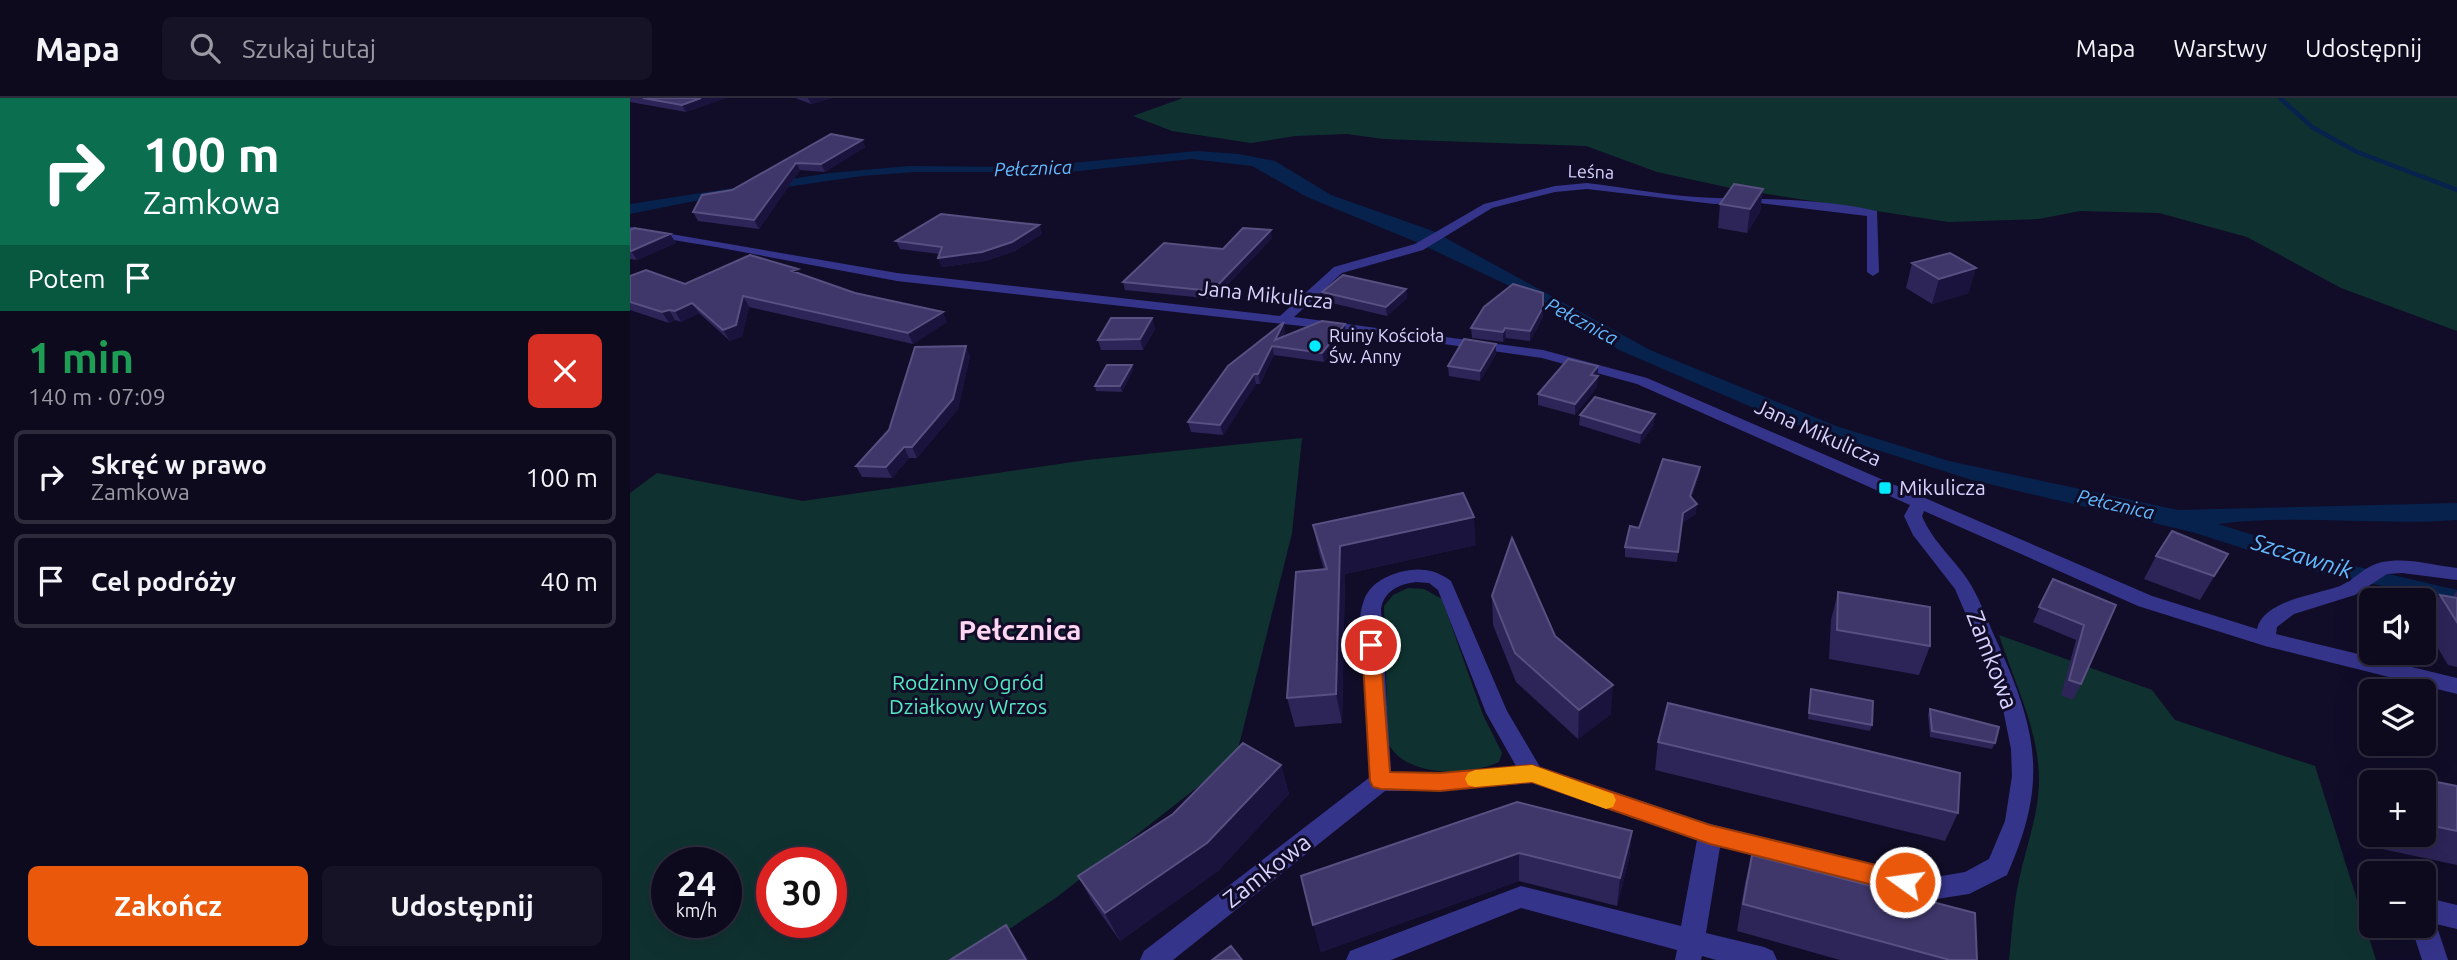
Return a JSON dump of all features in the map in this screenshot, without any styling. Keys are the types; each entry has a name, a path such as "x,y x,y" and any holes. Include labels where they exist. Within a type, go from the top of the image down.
{"street":[{"name":"Leśna","path":"1283,320 1338,270 1419,247 1488,206 1555,188 1587,187 1714,201 1786,202 1873,213 1872,272"},
{"name":"Jana Mikulicza","path":"630,230 716,243 897,277 1283,320 1543,354 1609,370 1642,381 2145,600 2265,639 2457,686"},
{"name":"Zamkowa","path":"1153,960 1381,781 1440,782 1532,774 1710,834 1930,889 1969,883 1998,867 2017,821 2023,776 2022,749 2010,694 1964,587 1919,531 1913,516 1920,503"},
{"path":"2265,639 2267,624 2287,609 2348,590 2383,568 2402,567 2457,575"},
{"path":"1381,781 1370,620 1373,599 1382,586 1402,578 1426,575 1443,584 1451,598 1497,713 1532,774"},
{"path":"1690,951 1710,834"},
{"path":"1359,960 1521,897 1690,951 1764,960"},
{"path":"2436,912 2457,917"},
{"path":"2428,938 2435,960"}],"green space":[{"path":"1183,98 2457,98 2457,331 2341,288 2247,237 2159,213 2080,211 2039,219 1948,222 1735,189 1657,172 1586,146 1383,139 1347,134 1295,136 1251,143 1172,131 1133,116"},
{"name":"Rodzinny Ogród Działkowy Wrzos","path":"1302,438 1292,533 1236,757 1057,897 963,960 630,960 630,493 657,473 803,501 1087,460"},
{"path":"1408,588 1424,589 1442,599 1483,715 1502,753 1499,762 1471,770 1439,771 1409,763 1388,743 1384,606 1393,595"},
{"path":"1999,635 2152,690 2175,720 2315,766 2359,906 2359,938 2369,938 2376,960 2009,960 2017,890 2035,818 2039,780 2035,743 2025,706"}],"water":[{"name":"Szczawnik","path":"1197,151 1239,154 1275,161 1331,195 1433,231 1650,350 1836,426 1949,461 2178,510 2457,503 2457,520 2277,520 2218,524 2350,565 2457,590 2457,599 2436,595 2436,588 2395,588 2333,577 2192,532 1972,480 1782,420 1619,350 1548,304 1414,241 1307,197 1252,166 1191,159 1070,172 915,172 862,176 710,198 630,214 630,204 830,173 909,166 1029,167"}],"building":[{"path":"643,98 701,98 682,105"},
{"path":"831,134 862,140 821,164 796,163 754,220 693,212 702,195 732,190"},
{"path":"1734,184 1763,189 1750,209 1720,204"},
{"path":"941,214 1039,225 1012,242 982,252 938,258 942,247 896,241"},
{"path":"634,228 670,234 631,251 630,230"},
{"path":"1243,228 1271,230 1212,291 1123,282 1164,243 1223,249"},
{"path":"1950,253 1976,268 1939,279 1912,263"},
{"path":"750,255 798,269 792,271 855,293 943,312 908,333 743,296 736,325 723,330 692,303 675,311 662,312 630,302 630,276 646,270 685,284"},
{"path":"1343,275 1406,289 1386,307 1322,292"},
{"path":"1513,284 1543,293 1543,307 1530,331 1505,328 1503,332 1471,328 1484,307"},
{"path":"1111,318 1152,318 1140,339 1098,340"},
{"path":"1322,321 1345,324 1322,353 1272,346 1258,374 1254,374 1220,425 1188,422 1228,366 1284,322 1275,340"},
{"path":"1464,339 1496,344 1480,371 1448,366"},
{"path":"966,346 953,399 912,447 904,447 886,467 856,466 889,430 915,347"},
{"path":"1568,359 1598,366 1591,375 1598,376 1575,404 1538,394"},
{"path":"1107,365 1132,365 1120,386 1095,386"},
{"path":"1595,397 1655,414 1641,433 1580,415"},
{"path":"1663,459 1700,467 1690,496 1697,504 1683,513 1678,552 1625,547 1630,526 1639,528"},
{"path":"1463,493 1474,517 1340,546 1336,694 1287,698 1296,572 1327,569 1313,525"},
{"path":"2172,531 2228,554 2214,576 2156,556"},
{"path":"1512,538 1555,636 1613,685 1579,710 1515,653 1492,596"},
{"path":"2053,579 2116,605 2081,684 2069,680 2084,625 2039,607"},
{"path":"1838,592 1930,607 1930,646 1837,630"},
{"path":"2440,595 2457,598 2457,622"},
{"path":"1811,689 1873,701 1872,725 1809,713"},
{"path":"1668,703 1960,773 1958,813 1658,742"},
{"path":"1930,709 1999,727 1995,743 1932,731"},
{"path":"1243,743 1281,765 1207,843 1105,913 1078,876 1173,814"},
{"path":"2436,782 2457,786 2457,831 2436,827"},
{"path":"1517,802 1632,831 1620,878 1519,853 1313,925 1301,876"},
{"path":"1752,855 1975,913 1977,960 1950,960 1743,904"},
{"path":"1006,925 1026,960 950,960"},
{"path":"1231,946 1242,960 1212,960"}],"waterway":[{"path":"2280,98 2312,127 2357,152 2457,190"}],"slow traffic":[{"path":"1475,779 1532,774 1606,800"}],"place":[{"name":"Ruiny Kościoła Św. Anny","path":"1315,346"},
{"name":"Mikulicza","path":"1885,488"}],"district":[{"name":"Pełcznica","path":"1020,630"}],"route":[{"path":"1371,645 1376,743 1381,781 1440,782 1532,774 1611,803 1710,834 1905,882"}]}
